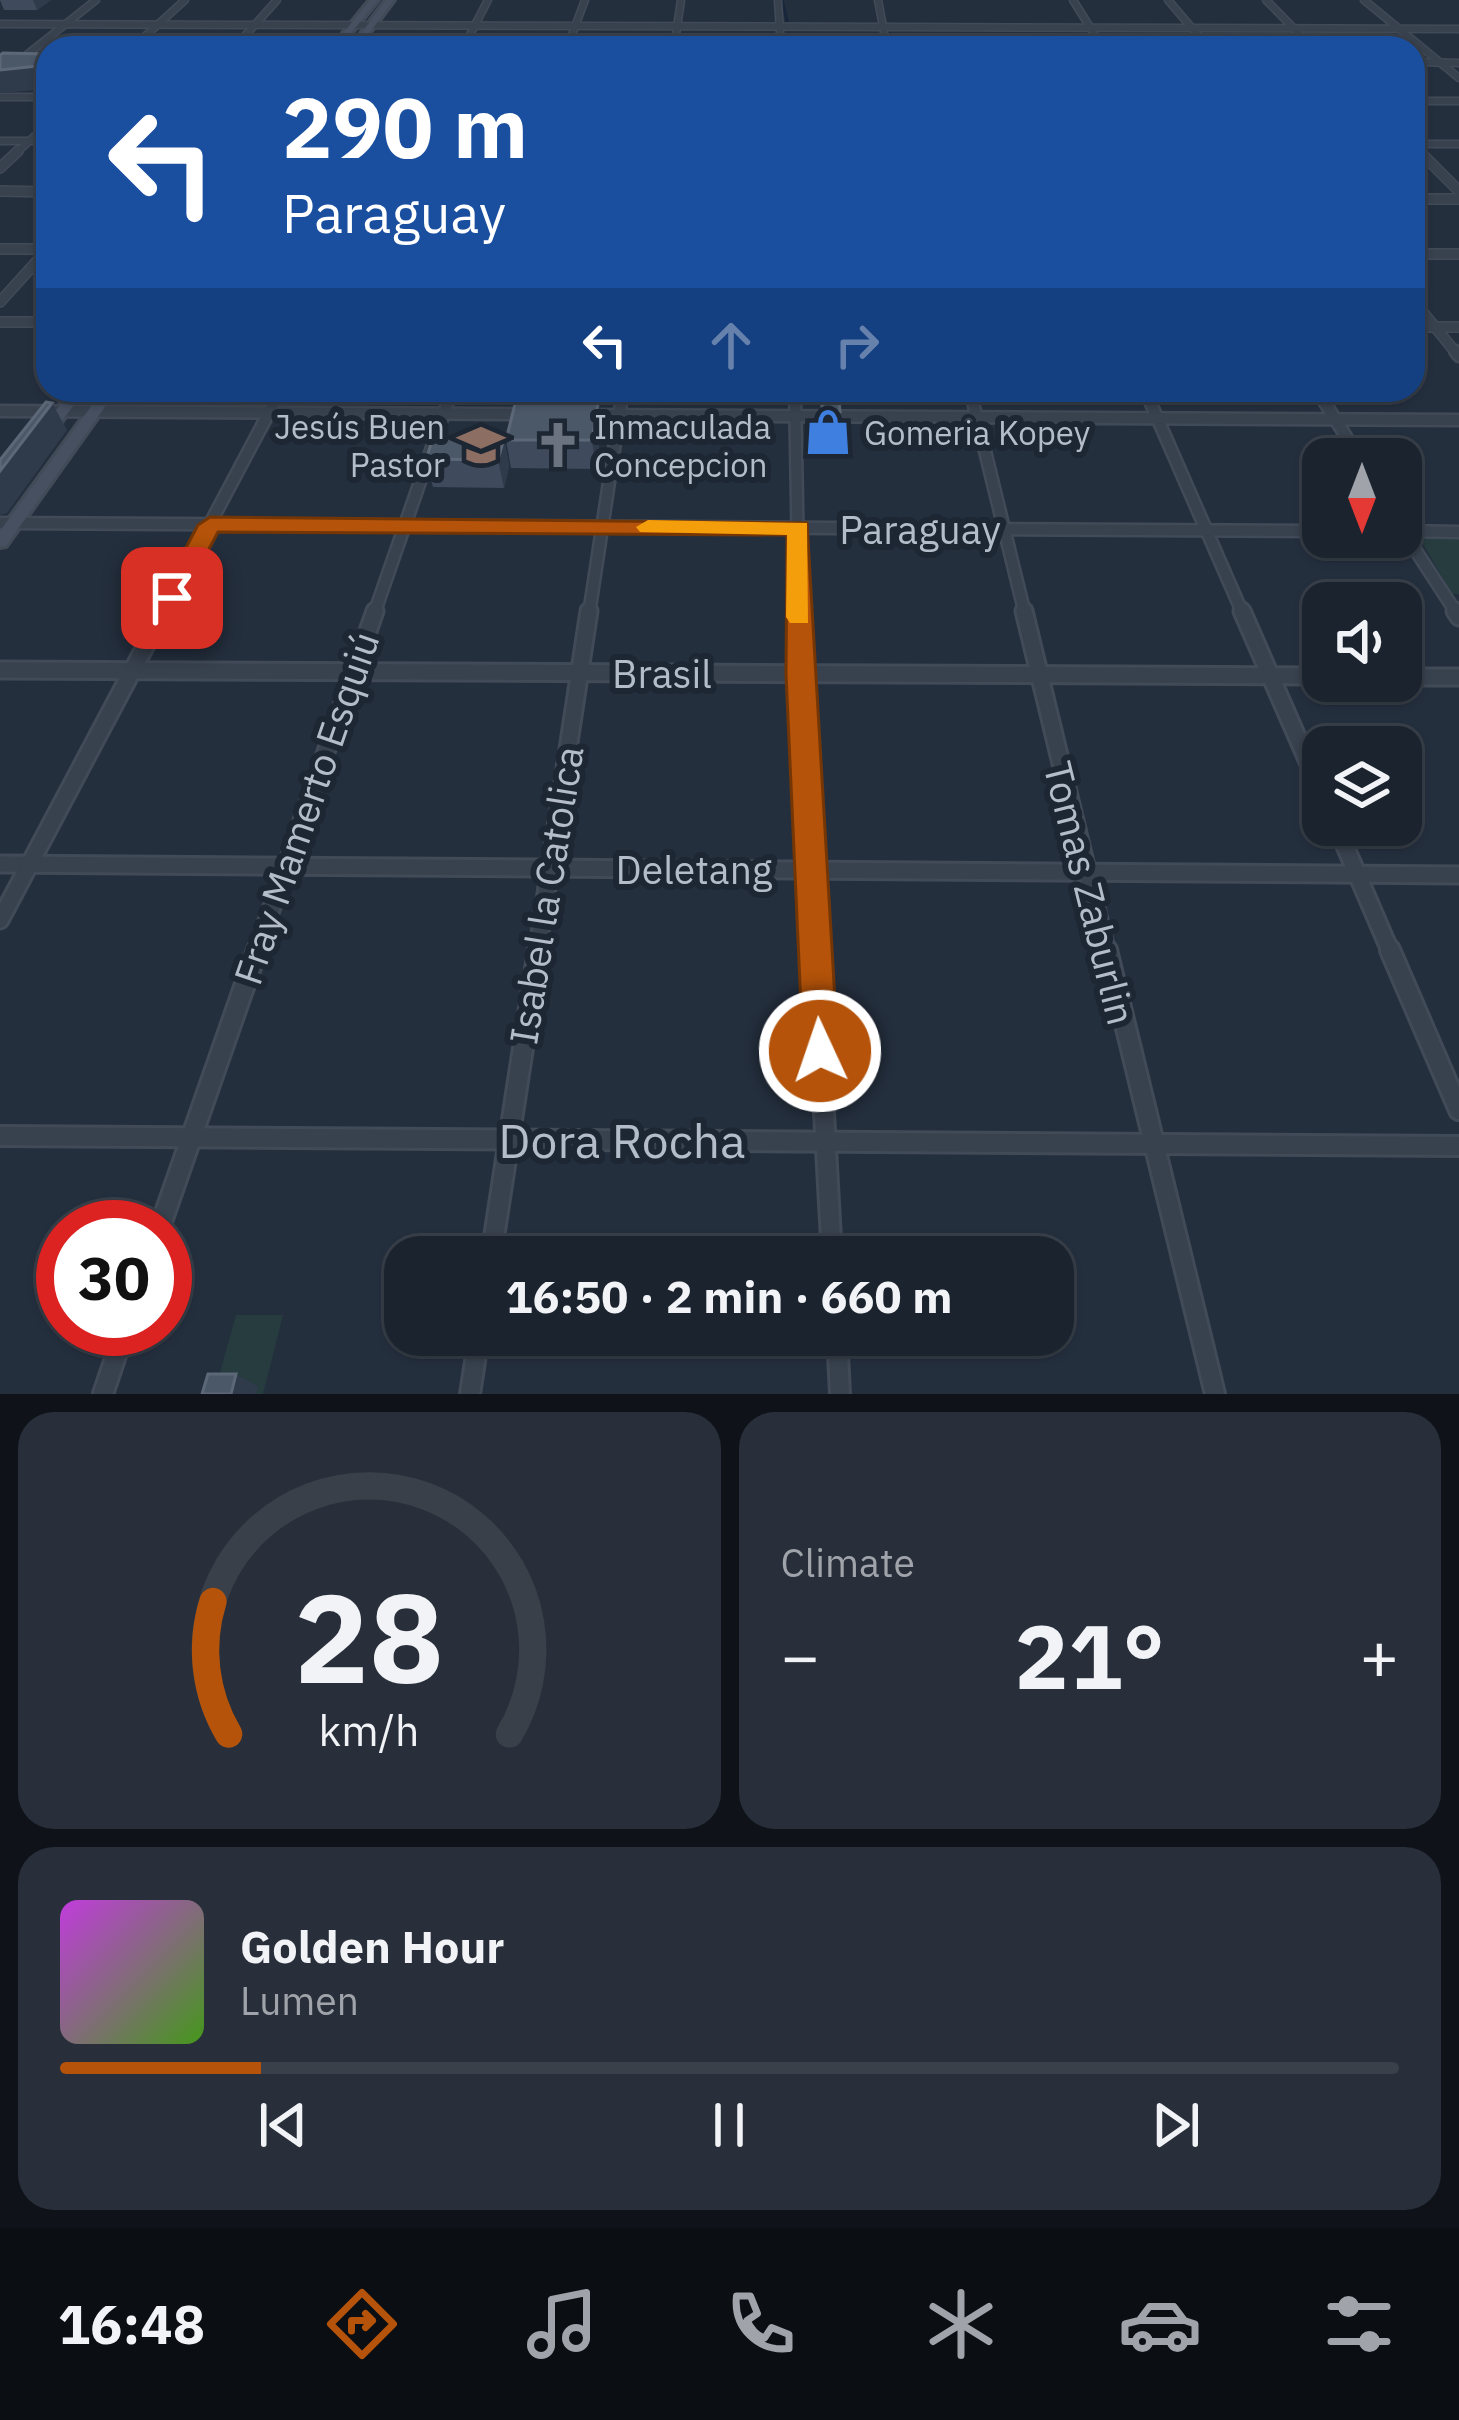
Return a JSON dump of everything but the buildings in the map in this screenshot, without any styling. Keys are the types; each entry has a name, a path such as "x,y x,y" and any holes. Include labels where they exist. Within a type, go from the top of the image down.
{"street":[{"path":"51,36 96,0"},
{"path":"146,36 185,0"},
{"path":"245,36 277,0"},
{"path":"345,36 374,0"},
{"path":"363,36 390,0"},
{"path":"470,36 488,0"},
{"path":"571,36 584,0"},
{"path":"676,36 682,0"},
{"path":"778,0 780,36"},
{"path":"878,0 884,36"},
{"path":"1073,0 1096,36"},
{"path":"1168,0 1199,36"},
{"path":"1266,0 1302,36"},
{"path":"1364,0 1408,36"},
{"path":"0,24 1459,29"},
{"path":"0,76 36,48"},
{"path":"1425,50 1459,78"},
{"path":"0,56 36,56"},
{"path":"1425,62 1459,63"},
{"path":"0,97 36,98"},
{"path":"1425,101 1459,101"},
{"path":"0,168 36,135"},
{"path":"0,141 36,141"},
{"path":"1425,145 1459,144"},
{"path":"1425,158 1459,195"},
{"path":"0,191 36,192"},
{"path":"1425,198 1459,195"},
{"path":"0,249 36,249"},
{"path":"1425,254 1459,254"},
{"path":"0,302 36,262"},
{"path":"1425,314 1459,356"},
{"path":"0,322 36,322"},
{"path":"1425,327 1459,327"},
{"path":"37,445 69,402"},
{"path":"0,542 7,524 102,402"},
{"path":"0,920 274,402"},
{"name":"Fray Mamerto Esquiú","path":"169,1200 448,402"},
{"name":"Isabel la Catolica","path":"494,1236 622,402"},
{"path":"795,402 800,674 831,1236"},
{"name":"Tomas Zaburlin","path":"973,402 1215,1394"},
{"path":"1150,402 1302,749"},
{"path":"1324,402 1347,438"},
{"path":"0,411 554,415"},
{"path":"575,415 1459,420"},
{"name":"Paraguay","path":"7,524 1302,531"},
{"path":"1422,531 1459,532"},
{"path":"1420,558 1459,617"},
{"name":"Brasil","path":"0,670 1302,676"},
{"path":"1422,677 1459,677"},
{"path":"1345,846 1459,1110"},
{"name":"Deletang","path":"0,864 1459,875"},
{"name":"Dora Rocha","path":"0,1136 1459,1146"},
{"path":"103,1394 116,1356"},
{"path":"470,1394 476,1356"},
{"path":"838,1356 840,1394"}],"green space":[{"path":"1422,535 1459,535 1459,594 1452,594"},
{"path":"236,1315 283,1315 263,1394 214,1394"}],"waterway":[{"path":"782,0 788,25"},
{"path":"887,29 890,36"}],"slow traffic":[{"path":"648,527 798,528 799,617"}],"place":[{"name":"Gomeria Kopey","path":"828,432"},
{"name":"Jesús Buen Pastor","path":"481,445"},
{"name":"Inmaculada Concepcion","path":"558,445"}],"route":[{"path":"172,598 210,525 798,528 800,674 820,1051"}]}
